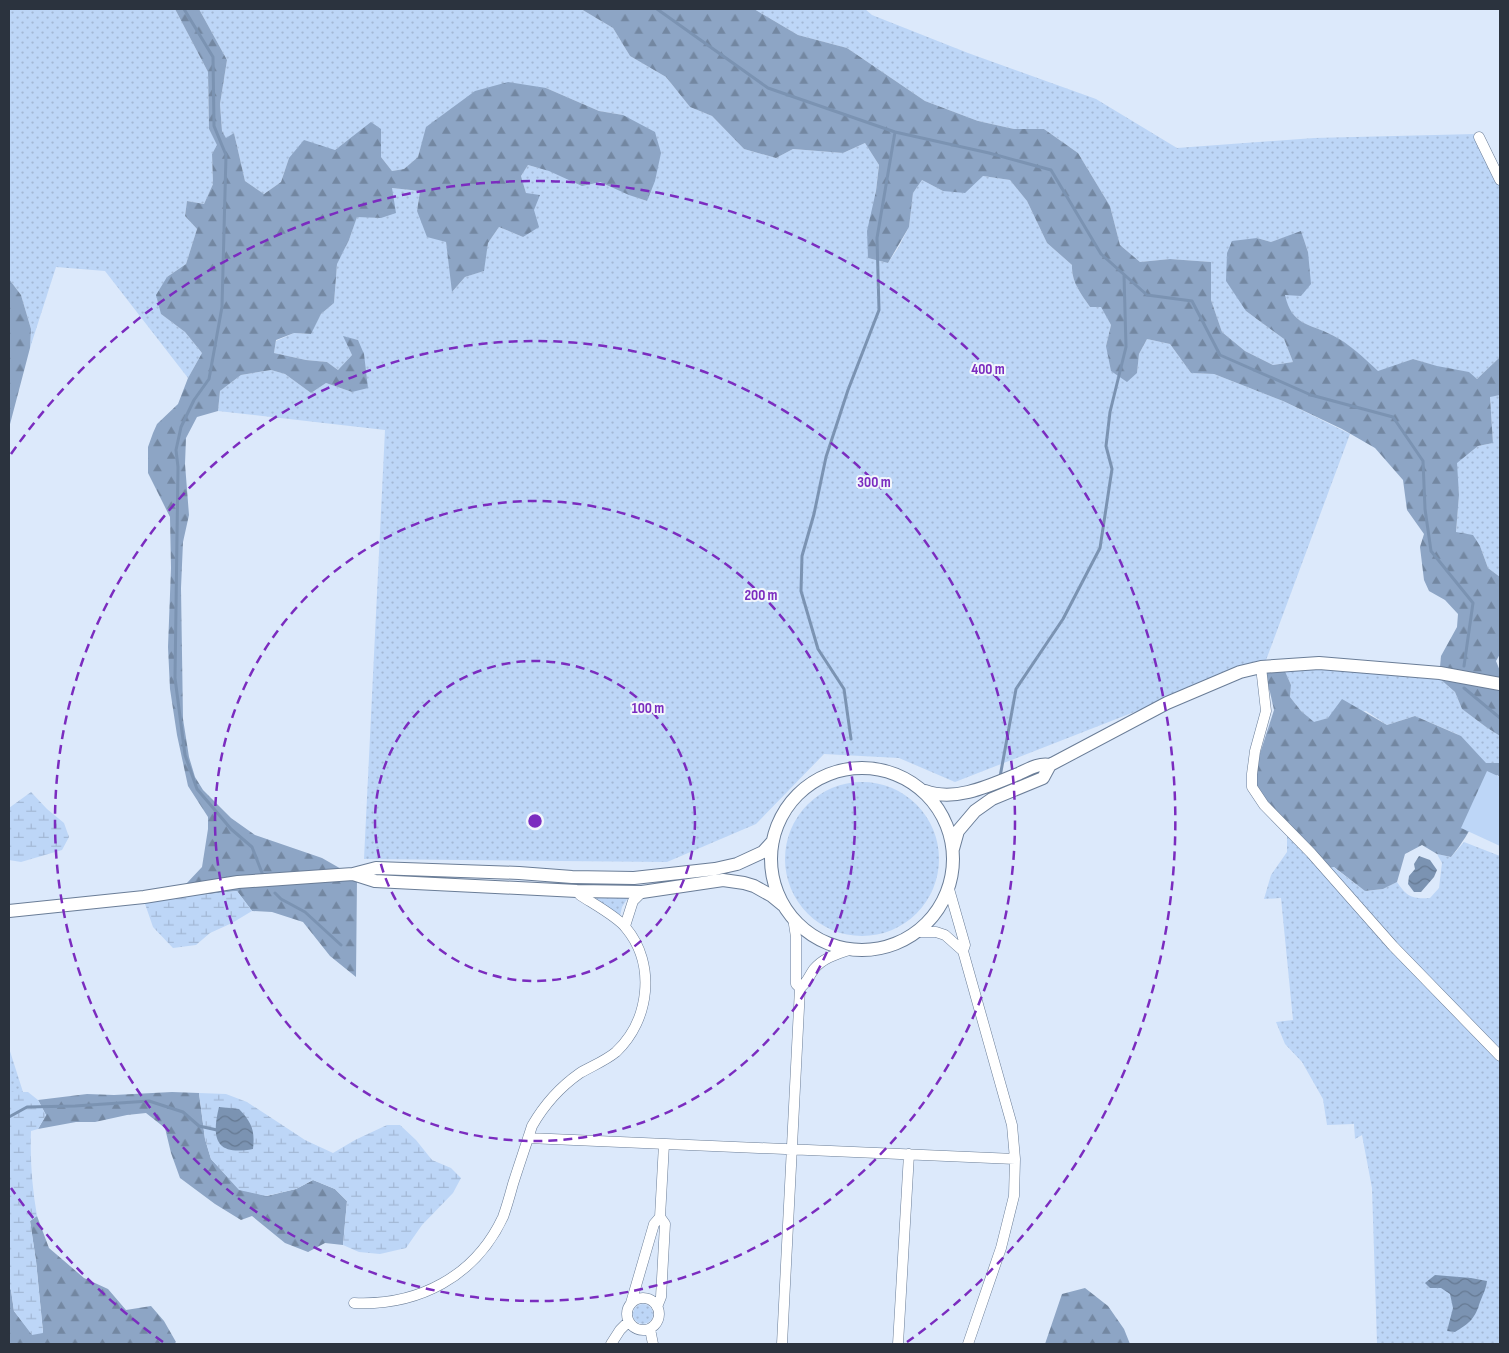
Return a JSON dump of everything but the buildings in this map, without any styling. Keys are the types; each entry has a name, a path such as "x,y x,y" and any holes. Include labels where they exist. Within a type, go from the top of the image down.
{"street":[{"path":"1479,137 1500,180"},
{"path":"953,849 958,831 975,811 992,799 1042,778 1050,765 1166,703 1240,672 1261,667 1320,663 1440,672 1500,684"},
{"path":"1261,667 1266,711 1255,751 1252,787 1264,805 1312,853 1392,946 1500,1056"},
{"path":"922,790 943,816 953,849 953,869 949,889 936,913 917,932 905,939 886,946 866,950 852,949 826,942 803,928 785,907 774,882 771,862 773,842 782,816 793,799 808,785 832,773 859,768 879,769 898,775 922,790 935,795 950,795 970,792 1041,764 1050,765"},
{"path":"9,911 144,897 238,882 353,874 376,868 634,878 737,864 763,852 773,842"},
{"path":"353,874 375,881 577,891 642,892 713,881 734,881 754,886 785,907"},
{"path":"949,889 965,945 963,951"},
{"path":"354,1303 385,1302 415,1296 444,1283 468,1264 488,1242 503,1216 532,1126 539,1114 556,1093 579,1074 615,1052 627,1040 636,1025 645,993 645,969 638,946 625,926 577,891"},
{"path":"625,926 633,901 642,892"},
{"path":"782,1344 800,988 796,984 796,937 793,918"},
{"path":"917,932 936,932 945,935 963,951 1012,1125 1015,1159 1014,1196 1001,1248 968,1344"},
{"path":"800,988 806,984 813,971 822,961 852,949"},
{"path":"528,1138 1015,1159"},
{"path":"660,1217 665,1224 661,1297 657,1307 659,1317 650,1329 635,1329 628,1322 626,1312 631,1303 654,1224 660,1217 664,1144"},
{"path":"898,1344 909,1154"},
{"path":"631,1303 640,1298 645,1298 657,1307"},
{"path":"611,1344 628,1322"},
{"path":"650,1329 653,1344"}],"green space":[{"path":"9,9 175,9 208,72 209,129 218,145 212,154 213,184 204,204 187,201 185,216 197,229 186,264 167,277 161,314 185,332 202,353 188,378 105,271 56,267 30,348 31,329 21,295 9,279"},
{"path":"175,9 199,9 227,60 220,104 222,131 226,138 234,133 245,181 264,194 281,182 289,158 304,140 335,150 371,122 381,129 381,157 392,171 404,169 418,157 426,127 475,91 508,82 546,88 599,111 623,115 655,132 661,153 655,181 647,201 600,182 582,186 549,171 528,165 521,176 526,193 540,195 534,210 539,227 523,237 499,227 488,243 484,271 465,277 452,292 446,242 427,237 417,211 420,191 392,188 396,213 381,218 357,217 349,240 337,264 334,303 321,314 311,334 294,333 276,340 274,353 306,360 327,362 338,370 352,355 343,336 358,340 364,354 368,388 352,392 326,383 311,393 285,374 271,370 241,375 220,391 218,411 197,417 186,438 185,464 189,515 183,542 181,588 183,719 189,757 195,777 203,790 231,818 255,835 322,858 357,878 356,977 330,956 303,922 272,912 252,911 237,891 144,901 186,884 202,867 208,829 208,817 188,786 177,735 170,689 168,647 171,568 170,517 148,473 148,447 157,424 178,404 188,378 202,353 185,332 161,314 156,295 167,277 186,264 197,229 185,216 187,201 204,204 213,184 212,154 217,145 209,129 208,72"},
{"path":"199,9 581,9 613,28 630,56 666,77 690,107 712,116 744,149 776,158 793,149 843,153 865,143 879,165 868,258 888,263 909,227 913,193 922,180 943,191 983,176 1010,180 1027,201 1047,243 1072,265 1075,282 1090,307 1101,306 1111,325 1106,346 1137,373 1139,354 1147,339 1170,344 1191,373 1214,374 1283,401 1350,434 1262,671 1257,664 955,782 899,758 824,754 756,824 667,862 364,859 385,430 218,411 220,391 241,375 271,370 285,374 311,393 326,383 352,392 358,340 344,337 352,355 338,370 327,362 306,360 274,353 276,341 294,333 310,334 321,314 334,303 337,263 349,240 357,216 381,218 392,188 420,191 417,211 446,242 453,291 465,277 483,271 488,243 499,227 523,237 526,193 521,176 528,165 591,179 647,201 623,115 599,111 546,88 447,112 427,127 418,157 404,169 392,171 381,157 381,129 348,140 335,150 289,158 281,182 264,194 245,181 234,133 226,139 222,131 220,104 227,60"},
{"path":"581,9 754,9 798,35 847,48 925,101 978,121 1014,129 1044,129 1078,153 1110,206 1120,245 1140,262 1170,259 1211,262 1211,300 1222,332 1245,351 1273,365 1293,362 1284,339 1246,311 1226,281 1227,253 1232,241 1257,238 1271,242 1301,231 1308,252 1311,284 1301,296 1285,295 1292,313 1302,322 1345,343 1378,371 1413,359 1469,372 1477,379 1500,357 1500,395 1490,397 1493,443 1478,446 1457,463 1459,495 1456,532 1473,535 1480,546 1488,568 1500,577 1500,654 1496,661 1500,671 1500,736 1462,709 1455,692 1439,678 1441,656 1457,627 1458,614 1445,600 1429,591 1424,580 1420,547 1424,534 1407,510 1403,480 1375,448 1342,429 1283,401 1214,374 1191,373 1170,344 1147,339 1139,354 1137,373 1127,382 1111,371 1106,346 1111,325 1101,307 1090,307 1075,282 1072,265 1047,243 1027,201 1010,180 983,176 965,193 943,191 922,180 913,193 909,227 888,263 868,258 867,231 876,191 879,165 865,143 843,153 793,149 776,158 744,149 712,116 690,107 666,77 630,56 613,28"},
{"path":"754,9 865,9 872,15 968,53 1096,99 1177,148 1314,138 1475,134 1500,185 1500,357 1477,379 1413,359 1378,372 1345,343 1302,322 1292,313 1284,295 1308,252 1301,232 1271,242 1257,238 1246,311 1284,339 1293,362 1273,365 1245,351 1222,332 1211,300 1211,262 1170,259 1140,262 1120,245 1110,206 1078,153 1044,129 1014,129 978,121 925,101 847,48 798,35"},
{"path":"9,279 21,295 31,329 30,348 9,428"},
{"path":"1500,395 1500,577 1488,568 1480,546 1456,533 1459,495 1456,463 1478,446 1493,443 1490,396"},
{"path":"1318,667 1439,678 1455,692 1462,709 1500,736 1500,763 1486,764 1457,734 1415,716 1387,725 1366,711 1328,718 1314,723 1290,697 1291,685 1284,669"},
{"path":"1284,669 1291,685 1290,697 1301,711 1314,722 1328,718 1342,699 1387,725 1415,716 1461,736 1486,763 1500,763 1500,777 1497,775 1471,828 1451,857 1437,854 1422,845 1405,854 1397,882 1383,889 1365,891 1334,867 1320,869 1253,790 1254,772 1274,710 1262,671"},
{"path":"1487,771 1500,777 1500,846 1461,828"},
{"path":"862,782 892,787 917,804 934,829 939,859 934,889 917,914 892,931 862,936 832,931 807,914 790,889 785,859 790,829 807,804 832,787"},
{"path":"31,792 64,823 69,837 62,850 21,862 9,860 9,808"},
{"path":"1287,832 1365,891 1383,889 1397,882 1407,894 1419,898 1430,898 1439,888 1442,863 1437,854 1451,857 1464,842 1500,856 1500,1344 1377,1344 1372,1188 1362,1135 1355,1139 1354,1124 1327,1125 1323,1099 1302,1062 1285,1044 1276,1022 1293,1020 1281,898 1264,899 1271,875 1287,852"},
{"path":"237,891 252,911 210,933 196,945 173,948 153,927 144,901"},
{"path":"629,896 622,907 620,916 593,897"},
{"path":"9,1048 23,1092 9,1092"},
{"path":"9,1092 28,1092 38,1100 46,1115 38,1129 31,1131 32,1174 37,1216 30,1221 43,1333 32,1335 14,1311 9,1287"},
{"path":"172,1092 199,1093 205,1139 211,1159 239,1189 267,1196 296,1189 313,1180 335,1189 347,1201 343,1245 325,1243 308,1252 285,1243 252,1216 241,1220 215,1204 180,1178 165,1128 146,1113 38,1129 46,1115 38,1100 87,1094 114,1095"},
{"path":"199,1093 226,1094 247,1102 305,1140 333,1153 387,1125 400,1125 416,1140 432,1160 451,1168 461,1178 453,1193 422,1225 406,1248 380,1254 359,1252 343,1245 347,1201 335,1189 313,1180 296,1189 266,1196 239,1190 211,1159 205,1139"},
{"path":"37,1216 49,1248 84,1278 108,1289 126,1310 151,1306 164,1321 176,1342 174,1344 9,1344 9,1287 14,1311 32,1334 43,1332 30,1221"},
{"path":"1085,1288 1108,1306 1124,1329 1130,1344 1045,1344 1062,1294"},
{"path":"643,1304 650,1307 653,1314 650,1321 643,1324 636,1321 633,1314 636,1307"}],"water":[{"path":"1419,856 1430,860 1437,870 1434,877 1421,892 1414,892 1408,884 1409,876 1415,869 1414,864"},
{"path":"219,1107 239,1109 250,1123 253,1132 253,1149 231,1150 219,1143 216,1136 216,1128"},
{"path":"1435,1275 1487,1281 1473,1318 1455,1332 1447,1331 1453,1308 1450,1294 1441,1288 1430,1288 1425,1283"}],"waterway":[{"path":"184,9 213,57 214,126 226,155 222,307 209,379 194,400 181,427 176,450 178,467 175,678 185,755 197,789 231,829 252,847 264,878"},
{"path":"657,9 768,88 895,132 989,153 1051,170 1101,254 1147,295 1192,301 1220,355 1311,395 1393,417 1423,461 1425,509 1431,551 1473,603 1464,666"},
{"path":"851,739 844,689 818,649 801,591 802,556 814,514 826,457 848,390 879,310 877,238 895,132"},
{"path":"1000,777 1016,689 1063,619 1100,548 1112,469 1106,446 1110,412 1126,347 1124,275"},
{"path":"1464,688 1500,718"},
{"path":"275,893 281,899 305,912 341,945"},
{"path":"9,1117 27,1107 149,1101 183,1112 199,1126 217,1130"}]}
